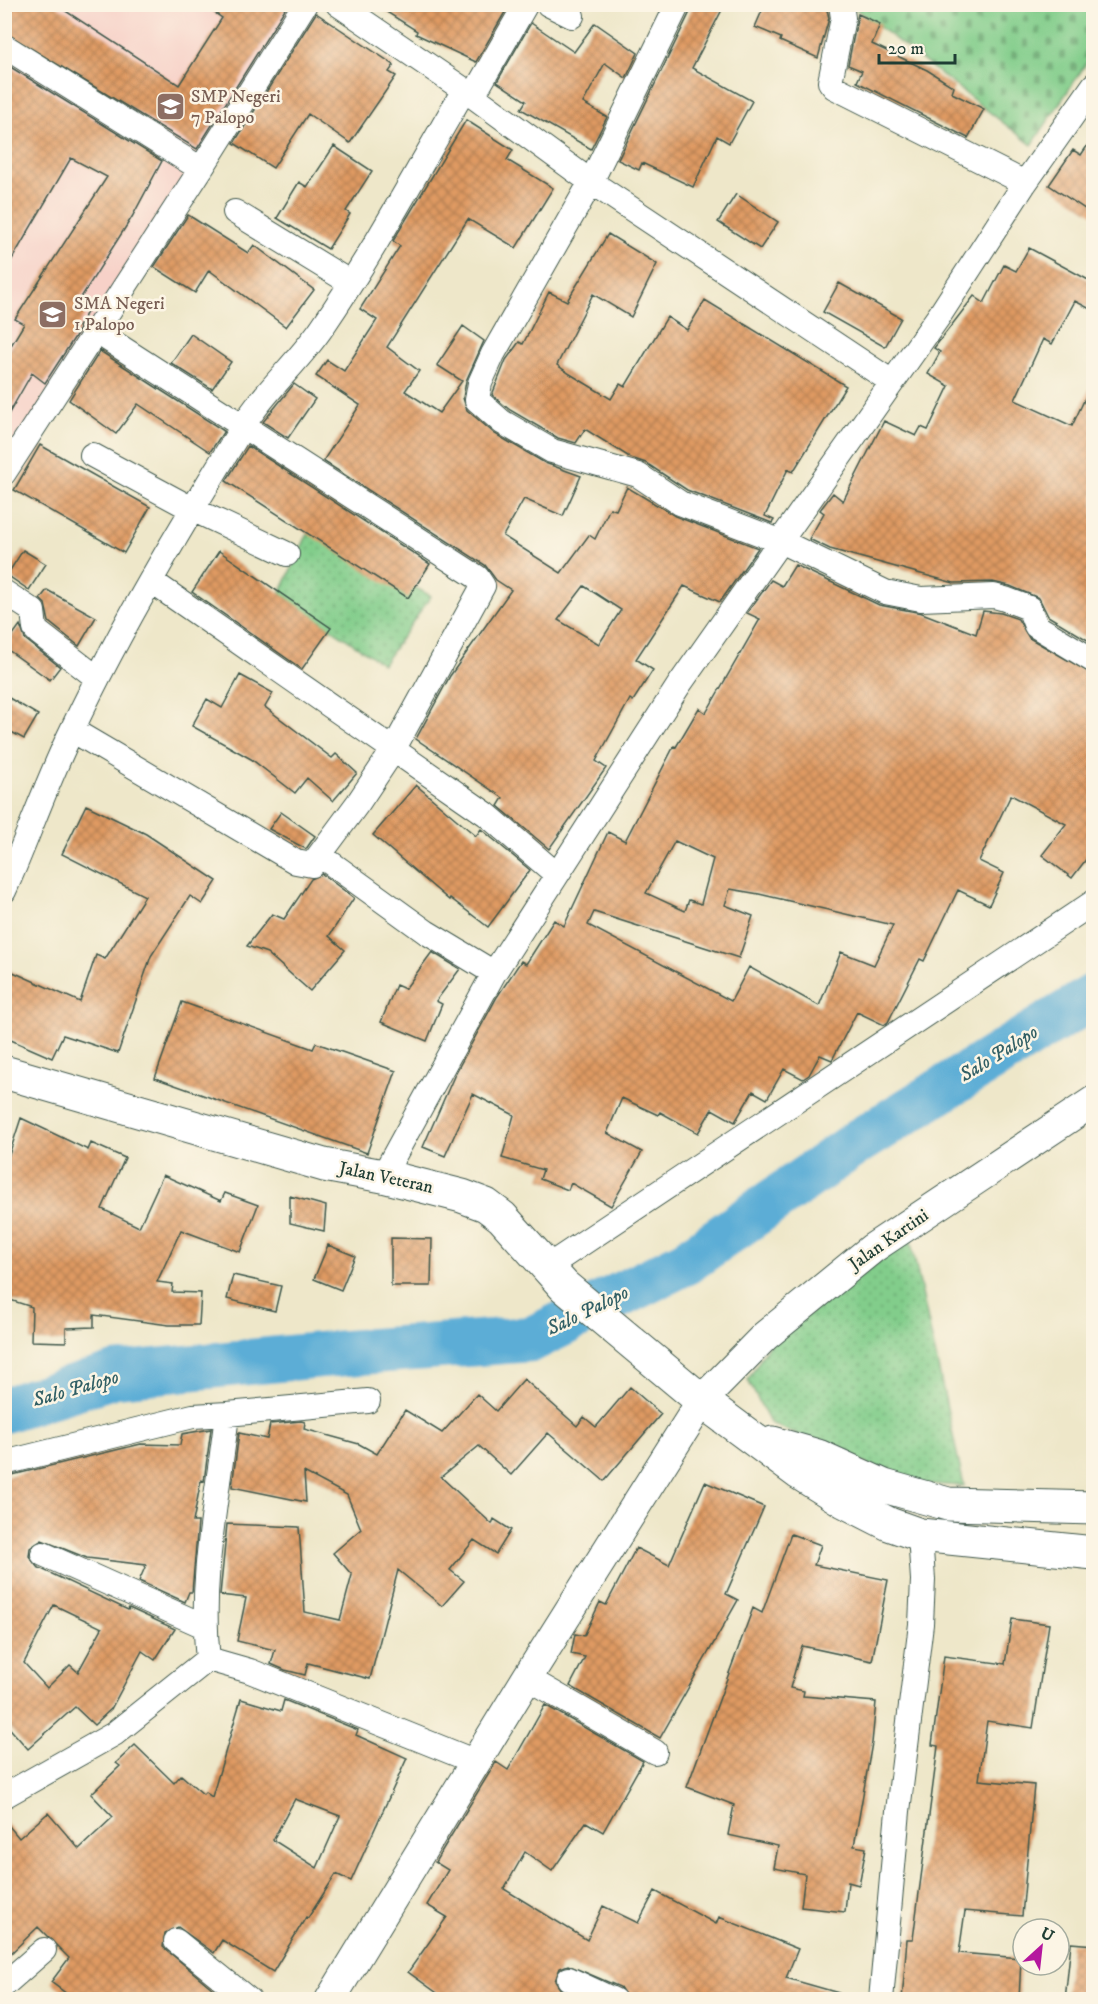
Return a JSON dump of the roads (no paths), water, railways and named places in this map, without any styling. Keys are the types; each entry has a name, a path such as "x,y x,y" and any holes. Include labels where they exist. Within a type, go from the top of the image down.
{"highway":[{"name":"Jalan Veteran","path":"4,1072 324,1165 383,1176 462,1196 486,1205 502,1217 555,1276 702,1401 799,1473 844,1501 889,1524 920,1535 1094,1553"},
{"path":"751,1436 818,1456 884,1486 948,1504 1094,1508"}],"street":[{"path":"4,473 97,332 305,4"},
{"path":"338,4 468,93 591,182 892,382"},
{"path":"4,891 11,859 72,730 97,678 151,581 244,425 318,333 526,4"},
{"path":"548,4 572,16"},
{"path":"678,4 591,182 493,354 480,383 477,400 502,423 552,451 638,475 680,502 782,542 885,592 904,597 994,597 1024,605 1032,613 1036,626 1094,661"},
{"path":"842,4 843,18 830,82 834,87 1025,183"},
{"path":"4,46 201,169"},
{"path":"383,1176 494,972 684,677 782,542 819,483 939,316 1025,183 1094,85"},
{"path":"235,212 351,283"},
{"path":"72,730 296,862 312,865 321,856 393,752 482,592 482,583 244,425 97,332"},
{"path":"92,455 194,510 287,554"},
{"path":"151,581 393,752 486,814 556,874"},
{"path":"4,592 33,611 35,629 39,633 97,678"},
{"path":"321,856 426,932 494,972"},
{"path":"555,1276 1094,902"},
{"name":"Jalan Kartini","path":"330,2000 527,1677 702,1401 765,1336 873,1248 1094,1101"},
{"path":"4,1463 193,1416 368,1401"},
{"path":"208,1659 204,1626 212,1522 226,1414"},
{"path":"881,2000 898,1811 921,1624 923,1580 920,1535"},
{"path":"43,1554 204,1626"},
{"path":"208,1659 250,1671 476,1762"},
{"path":"4,1796 114,1734 208,1659"},
{"path":"527,1677 655,1752"},
{"path":"176,1941 249,2000"},
{"path":"4,1984 44,1950"},
{"path":"569,1979 614,2000"}],"waterway":[{"name":"Salo Palopo","path":"4,1410 115,1375 320,1355 532,1339 686,1262 859,1141 1094,996"}],"place":[{"name":"SMP Negeri 7 Palopo","path":"170,107"},
{"name":"SMA Negeri 1 Palopo","path":"53,314"}]}
